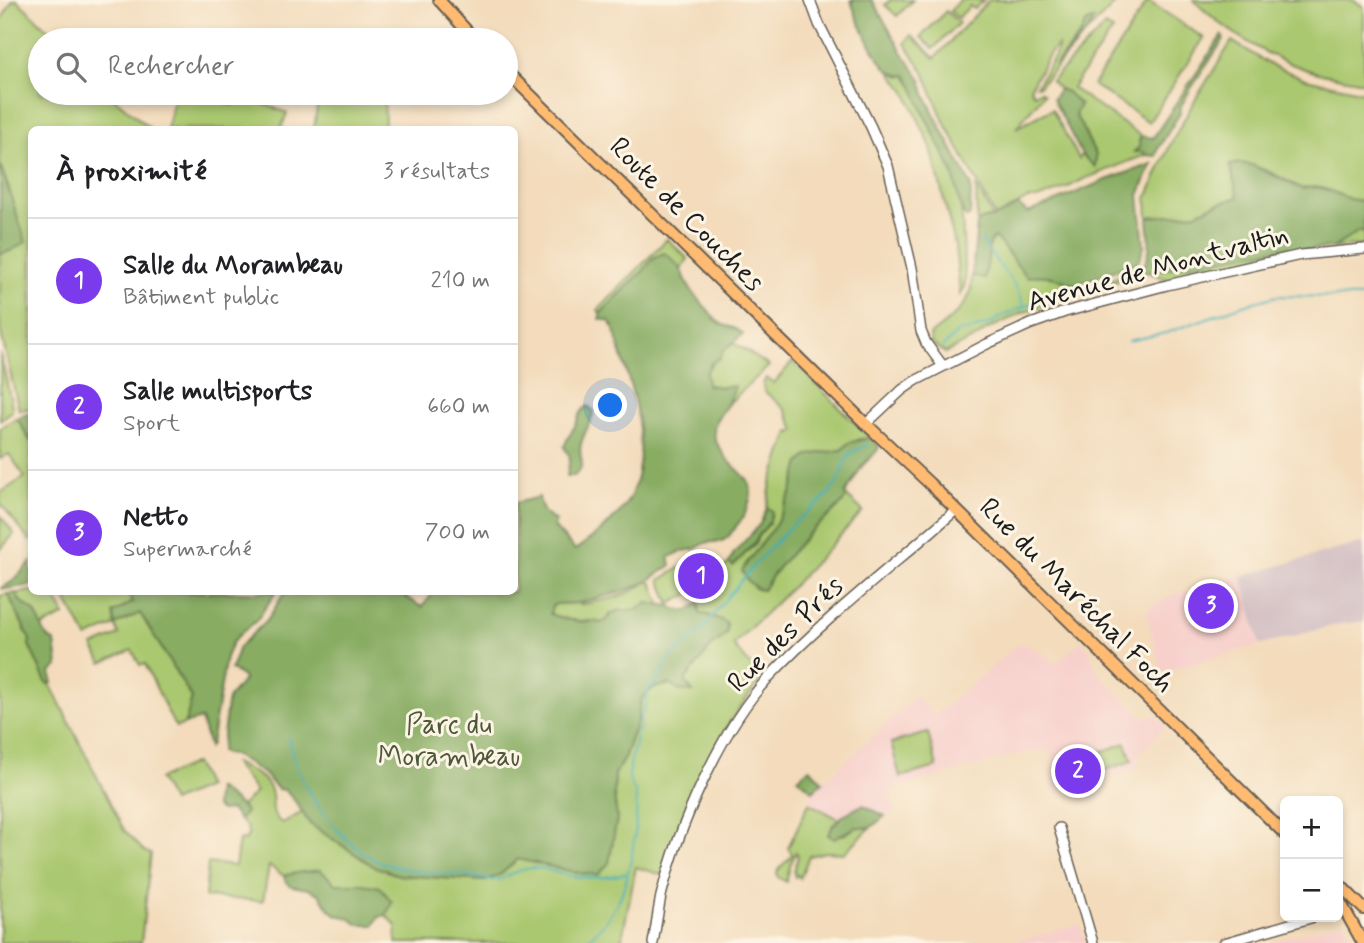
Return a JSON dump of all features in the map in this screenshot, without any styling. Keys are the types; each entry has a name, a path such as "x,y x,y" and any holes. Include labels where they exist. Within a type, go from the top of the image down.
{"main road":[{"path":"439,0 464,28"},
{"name":"Route de Couches","path":"518,83 833,392"},
{"name":"Rue du Maréchal Foch","path":"833,392 1280,829"},
{"path":"1343,888 1364,909"},
{"path":"1343,911 1362,940"}],"street":[{"path":"810,0 878,139 888,166 911,261 921,331 943,366"},
{"name":"Avenue de Montvaltin","path":"866,425 915,381 1024,328 1065,312 1167,285 1301,255 1364,249"},
{"path":"915,381 929,364 930,349"},
{"name":"Rue des Prés","path":"653,943 661,896 694,800 748,703 768,678 793,654 956,510"},
{"path":"1059,828 1093,943"},
{"path":"1343,902 1352,896"},
{"path":"1224,943 1297,922"}],"shaded area":[{"path":"1364,544 1364,621 1339,624 1260,645 1242,576"},
{"path":"1242,576 1260,645 1162,672 1146,611 1171,595"},
{"path":"1080,642 1089,650 1096,671 1142,717 1157,717 1166,726 1136,757 1139,768 1063,788 1057,793 1053,757 1044,749 890,790 895,813 885,816 863,805 848,811 839,819 809,803 813,791 917,696 935,715 1009,650 1022,643 1045,654 1055,664"},
{"path":"1343,922 1355,943 1267,943"},
{"path":"1080,924 1086,943 1012,943 1018,941"}],"green space":[{"path":"13,0 17,0 46,28 28,28 28,105 122,105 147,126 28,126 28,409 19,410 0,329 0,254 10,251 11,195 0,164 0,22"},
{"path":"851,0 872,0 921,79 934,114 971,185 970,216 967,218 960,203 952,171 912,84 906,75 890,71 879,58"},
{"path":"890,0 913,0 897,16 885,5"},
{"path":"960,0 984,0 974,9 970,6 958,18 950,11"},
{"path":"989,0 1119,0 1088,31 1092,26 1083,31 1056,64 1059,64 1036,86 1055,56 1058,45 1050,53 1030,88 1034,94 1040,91 1044,94 1016,128 1052,109 1079,159 1082,155 1095,166 1096,155 1067,92 1051,81 1105,26 1113,30 1072,88 1141,136 1140,146 1135,152 1143,152 1145,155 1037,199 1028,199 996,217 943,119 924,72 905,43 911,35 935,58"},
{"path":"1193,0 1353,0 1364,7 1364,82 1312,71 1275,57 1232,31"},
{"path":"1148,1 1204,38 1149,122 1093,85"},
{"path":"946,11 959,23 933,49 921,37"},
{"path":"1093,20 1088,31 1056,65 1080,36 1085,24"},
{"path":"1222,35 1224,39 1190,90 1156,156 1134,152 1140,146 1141,136 1153,138"},
{"path":"1232,41 1271,65 1306,79 1364,92 1364,201 1349,199 1321,188 1303,189 1258,167 1239,164 1230,165 1239,197 1197,213 1148,217 1147,198 1170,145"},
{"path":"889,70 901,76 906,75 912,84 956,184 962,220 965,275 960,295 955,245 931,147 906,92"},
{"path":"1059,89 1067,92 1080,105 1075,114 1096,155 1095,167 1082,155 1053,99"},
{"path":"172,105 267,105 287,113 282,126 168,126"},
{"path":"317,105 384,105 385,126 314,126"},
{"path":"0,164 26,242 0,254"},
{"path":"1152,164 1139,195 1144,247 1138,262 1075,285 1046,276 1027,277 995,237 990,245 984,279 972,275 977,224 981,220 996,217 1018,205 1028,213"},
{"path":"1230,165 1252,165 1302,189 1320,188 1349,199 1364,201 1364,231 1359,231 1333,248 1293,251 1287,247 1147,272 1082,292 1084,288 1143,267 1149,249 1148,217 1197,213 1238,197"},
{"path":"976,186 993,217 977,224"},
{"path":"1359,231 1364,231 1364,245 1333,248"},
{"path":"995,237 1027,277 1057,278 1075,285 1074,295 1024,312 945,353 931,343 930,335 965,303 970,292 972,275 984,279 990,245"},
{"path":"667,239 688,259 681,269 669,256 653,258 600,314 598,310"},
{"path":"1287,247 1293,251 1170,280 1147,272"},
{"name":"Parc du Morambeau","path":"664,253 669,256 681,269 690,289 716,320 743,334 723,351 720,358 711,363 706,373 707,385 735,386 717,419 714,428 715,440 726,458 748,480 750,500 744,516 722,541 705,543 669,557 671,565 645,583 578,603 556,604 552,606 550,614 599,623 617,611 638,609 647,603 687,611 699,603 700,614 727,624 727,633 714,643 686,679 693,692 678,690 670,684 653,688 641,699 637,722 615,774 617,818 609,863 598,875 518,859 501,874 486,881 399,875 375,867 310,824 285,790 278,789 264,774 245,761 221,751 229,697 244,680 231,669 239,647 267,620 283,595 402,595 422,607 432,595 518,595 518,502 539,497 544,512 556,521 554,527 575,550 607,525 632,493 640,452 636,409 625,366 613,327 609,321 600,319 600,314 653,258"},
{"path":"733,342 769,366 727,405 735,387 707,385 706,374"},
{"path":"0,353 12,411 0,420"},
{"path":"793,361 870,438 859,439 842,450 808,456 800,463 792,491 776,524 757,550 747,580 756,589 763,590 792,552 847,496 863,511 733,645 762,679 731,721 708,763 682,818 662,875 636,867 621,943 396,943 396,926 386,915 392,902 363,884 336,884 320,870 284,876 269,866 263,901 205,897 208,863 235,866 239,840 245,841 249,835 246,826 239,820 246,812 241,806 256,792 233,762 267,783 272,792 273,811 282,823 303,812 310,824 375,867 399,875 486,881 501,874 518,859 578,873 598,874 609,862 617,818 615,774 637,722 641,699 653,688 670,684 678,690 692,691 686,679 714,643 721,639 709,615 700,614 699,603 720,577 724,567 729,563 733,566 756,543 758,536 769,524 770,509 767,508 771,483 789,432 795,430 785,409 764,391 763,384 766,378 774,383"},
{"path":"588,406 594,411 581,444 581,468 574,476 567,476 570,457 564,447 581,412"},
{"path":"28,414 28,437 17,418"},
{"path":"17,418 28,437 28,538 0,503 0,493 25,477 9,454 0,459 0,428"},
{"path":"870,438 879,446 877,451 862,466 845,494 847,496 844,501 812,530 763,590 753,585 742,571 776,524 792,491 800,463 813,454 842,450 848,443"},
{"path":"767,508 772,511 769,522 733,566 729,563 734,553 760,524"},
{"path":"0,515 14,534 0,550"},
{"path":"688,563 697,589 670,604 660,580"},
{"path":"28,565 28,585 1,588 12,582"},
{"path":"647,581 652,583 661,606 647,603 638,609 617,611 599,623 550,614 552,606 556,604 580,605 607,599 633,591"},
{"path":"20,593 54,595 65,615 42,627 34,611 17,597"},
{"path":"20,593 17,598 33,611 44,632 55,642 58,666 50,673 53,682 50,684 46,682 8,594"},
{"path":"8,594 46,682 50,684 124,830 144,851 151,854 141,943 0,943 0,596"},
{"path":"64,595 129,595 133,602 115,624 140,613 192,698 185,724 176,727 145,664 140,665 132,650 102,663 93,646 119,635 115,625 87,638"},
{"path":"129,595 274,595 256,621 232,643 226,657 209,747 201,719 185,724 192,698 140,613 115,625 113,613 133,602"},
{"path":"928,733 937,767 900,777 891,743"},
{"path":"1126,743 1132,761 1100,772 1094,754"},
{"path":"195,763 207,787 172,802 159,779"},
{"path":"810,768 823,782 813,791 798,778"},
{"path":"217,788 246,812 239,820 231,810 220,811 215,806"},
{"path":"809,803 839,819 832,826 843,835 857,827 870,828 844,853 826,852 809,856 800,878 798,875 795,877 794,872 798,855 796,852 786,882 778,877 777,873 792,854 788,848"},
{"path":"863,805 885,816 870,828 857,827 834,838 828,835 842,817"},
{"path":"320,870 336,884 380,887 392,902 386,915 379,917 374,925 359,925 330,910 319,894 291,886 284,876"}],"waterway":[{"path":"982,240 1014,284 1024,306"},
{"path":"943,347 959,331 968,331 994,322 1039,300 1069,293"},
{"path":"1128,341 1166,333 1243,305 1277,296 1364,297"},
{"path":"586,943 615,907 626,881 636,818 635,792 630,784 629,772 648,690 658,682 659,675 673,655 705,627 757,562 792,525 825,498 838,482 849,454 867,445"},
{"path":"288,738 299,773 313,799 344,837 368,856 381,862 410,870 465,874 491,880 499,880 515,872 534,868 585,877 625,873"}],"place":[{"name":"Salle du Morambeau","path":"701,576"},
{"name":"Netto","path":"1211,606"},
{"name":"Salle multisports","path":"1078,771"}]}
